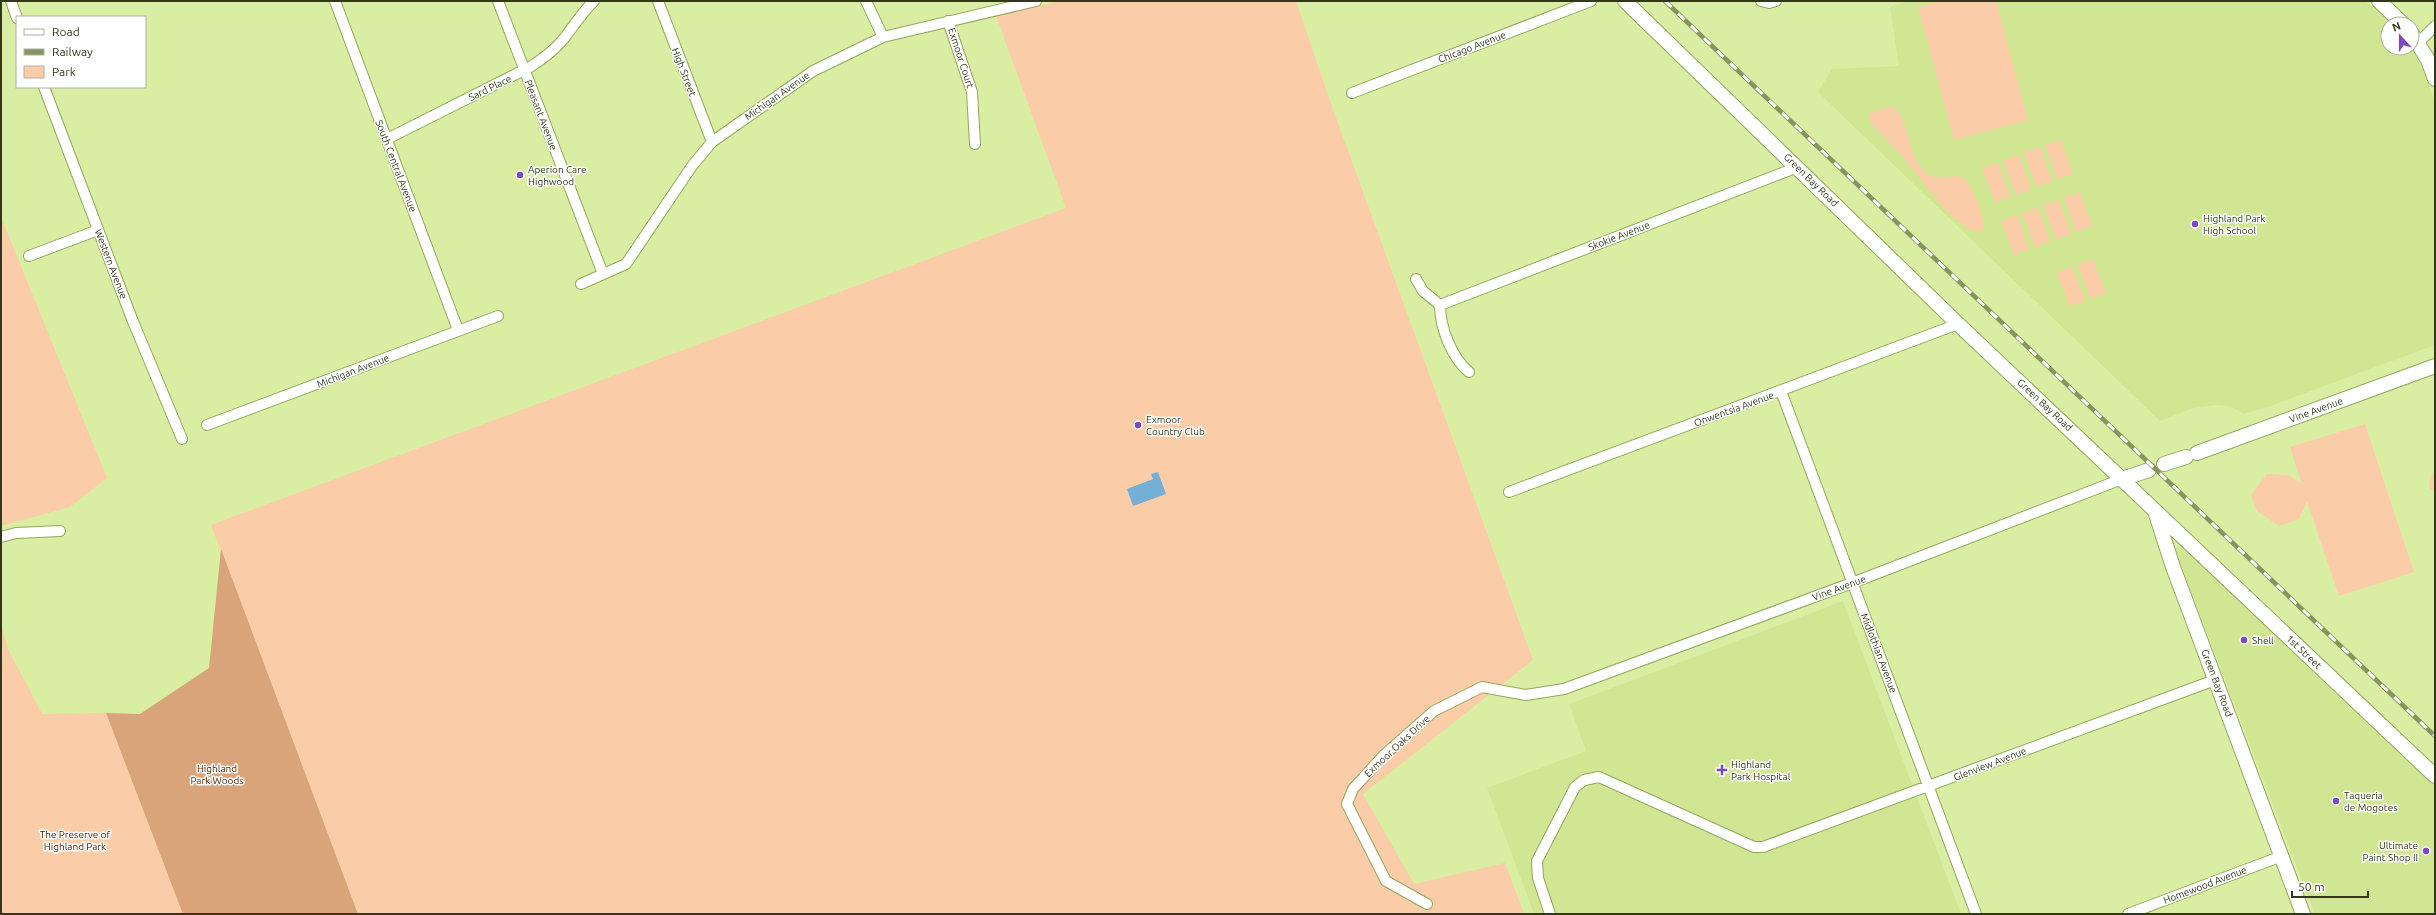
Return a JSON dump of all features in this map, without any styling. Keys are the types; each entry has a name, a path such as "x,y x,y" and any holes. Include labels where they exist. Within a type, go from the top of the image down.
{"main road":[{"name":"Green Bay Road","path":"1625,1 1798,167 1958,324 2155,512 2173,567 2303,914"},
{"path":"2379,1 2395,16"},
{"path":"2420,48 2435,78"},
{"name":"Vine Avenue","path":"2164,464 2435,366"},
{"name":"Vine Avenue","path":"2122,479 2149,470"},
{"name":"1st Street","path":"2155,512 2435,776"}],"street":[{"path":"11,1 16,16"},
{"name":"South Central Avenue","path":"335,1 458,330"},
{"name":"Pleasant Avenue","path":"498,1 603,274"},
{"name":"Sard Place","path":"387,139 524,71 548,56 562,41 584,11 594,1"},
{"name":"High Street","path":"658,1 712,142"},
{"path":"866,1 884,37"},
{"name":"Michigan Avenue","path":"581,284 626,264 692,166 712,142 813,71 884,37 1036,1"},
{"name":"Chicago Avenue","path":"1352,93 1591,1"},
{"path":"1761,1 1769,3 1776,1"},
{"name":"Exmoor Court","path":"948,21 972,92 975,144"},
{"path":"2420,35 2435,26"},
{"name":"Western Avenue","path":"44,88 98,230 182,439"},
{"name":"Skokie Avenue","path":"1440,305 1798,167"},
{"path":"30,256 98,230"},
{"path":"1416,279 1424,291 1440,305 1442,326 1458,363 1469,372"},
{"name":"Michigan Avenue","path":"207,425 498,316"},
{"name":"Onwentsia Avenue","path":"1509,492 1781,392 1958,324"},
{"name":"Midlothian Avenue","path":"1781,392 1976,914"},
{"name":"Vine Avenue","path":"1526,695 1564,689 1852,583 2122,479"},
{"path":"1,537 16,533 60,531"},
{"name":"Glenview Avenue","path":"1550,914 1538,878 1537,861 1575,787 1584,780 1599,777 1754,847 1764,847 2216,680"},
{"name":"Exmoor Oaks Drive","path":"1427,904 1386,882 1347,804 1353,789 1379,761 1434,711 1482,687 1526,695"},
{"name":"Homewood Avenue","path":"2128,914 2282,856"}],"shaded area":[{"name":"Highland Park High School","path":"1908,1 2365,1 2383,16 2380,16 2380,56 2415,56 2427,77 2435,103 2435,345 2268,407 2244,414 2230,406 2216,405 2194,408 2160,421 1818,92 1832,69 1899,66 1890,7"},
{"path":"2181,545 2435,785 2435,914 2315,914 2175,549"},
{"name":"Highland Park Hospital","path":"1843,601 1961,914 1534,914 1487,788 1586,751 1569,704"}],"green space":[{"name":"Exmoor Country Club","path":"1060,1 1296,1 1330,101 1533,660 1363,794 1414,884 1505,863 1524,914 358,914 211,525 1066,208 996,16"},
{"path":"1939,1 1996,1 2028,120 1954,140 1918,7"},
{"path":"1892,106 1903,120 1915,157 1919,165 1926,173 1934,177 1961,177 1969,185 1977,200 1984,229 1978,232 1968,228 1948,212 1903,157 1869,119 1870,113"},
{"path":"2061,140 2073,174 2057,179 2045,145"},
{"path":"2040,147 2052,181 2037,187 2024,153"},
{"path":"2019,155 2031,189 2016,195 2003,161"},
{"path":"1998,163 2010,197 1995,202 1982,168"},
{"path":"2080,192 2092,226 2076,232 2064,198"},
{"path":"2059,200 2071,234 2056,239 2043,205"},
{"path":"2038,207 2050,241 2035,247 2022,213"},
{"path":"2017,215 2029,249 2014,255 2001,221"},
{"path":"1,217 107,478 70,507 1,526"},
{"path":"2093,259 2106,293 2090,299 2078,265"},
{"path":"2072,267 2085,301 2069,306 2057,272"},
{"path":"2365,424 2414,572 2339,596 2307,501 2299,519 2279,526 2257,511 2251,495 2267,474 2289,475 2302,484 2290,447"},
{"path":"2435,471 2435,493 2429,487 2430,477"},
{"name":"Highland Park Woods","path":"221,549 358,914 183,914 106,713 140,714 209,668"},
{"name":"The Preserve of Highland Park","path":"1,624 8,649 42,714 106,713 183,914 1,914"}],"water":[{"path":"1158,472 1166,494 1133,506 1127,489 1153,479 1151,474"}],"railway":[{"path":"1665,1 2435,736"}],"place":[{"name":"Aperion Care Highwood","path":"520,175"},
{"name":"Highland Park High School","path":"2195,224"},
{"name":"Exmoor Country Club","path":"1138,425"},
{"name":"Shell","path":"2244,640"},
{"name":"Highland Park Hospital","path":"1722,770"},
{"name":"Taqueria de Mogotes","path":"2336,801"},
{"name":"Ultimate Paint Shop II","path":"2426,851"}]}
